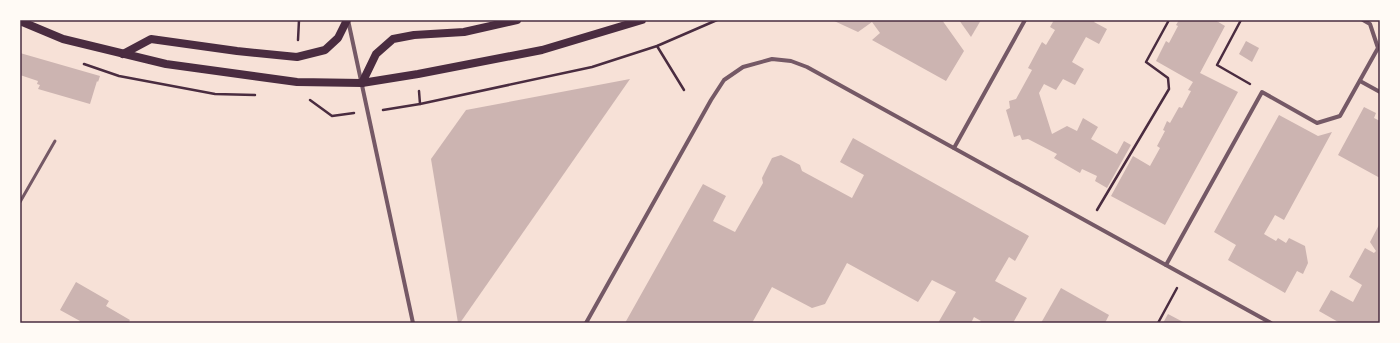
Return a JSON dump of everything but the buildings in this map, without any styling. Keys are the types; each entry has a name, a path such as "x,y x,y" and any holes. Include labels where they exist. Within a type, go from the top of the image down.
{"main road":[{"path":"123,54 151,38 237,51 297,57 325,50 338,38 348,20"},
{"path":"362,83 376,54 393,39 414,35 464,32 517,20"},
{"path":"20,21 64,39 166,64 297,82 362,83 418,74 542,50 642,20"}],"street":[{"path":"348,20 412,323"},
{"path":"954,148 1025,20"},
{"path":"1166,265 1262,92 1317,123 1340,116 1378,48 1370,24 1363,20"},
{"path":"586,323 711,100 724,80 743,67 772,58 791,61 802,65 1272,323"},
{"path":"1360,81 1380,92"}],"lane":[{"path":"20,202 55,141"}],"path":[{"path":"420,104 592,68 657,46 717,20"},
{"path":"1089,223 1169,90 1168,78 1146,62 1169,20"},
{"path":"1240,20 1217,65 1262,92"},
{"path":"657,46 684,90"},
{"path":"1158,323 1184,275"}]}
